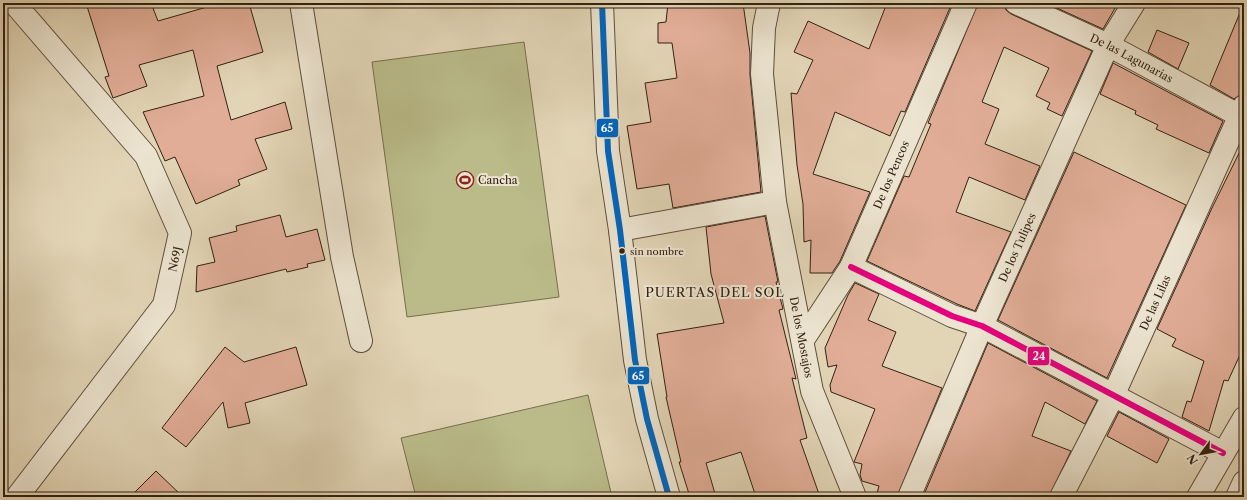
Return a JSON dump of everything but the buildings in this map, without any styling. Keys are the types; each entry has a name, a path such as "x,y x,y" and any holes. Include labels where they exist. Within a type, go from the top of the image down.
{"street":[{"name":"N69J","path":"14,3 146,156 180,233 164,306 17,497"},
{"path":"301,3 342,257 361,341"},
{"path":"602,3 608,151 620,230 635,360 647,419 669,497"},
{"name":"De los Mostajos","path":"769,3 764,28 762,74 775,202 812,391 855,497"},
{"path":"764,28 786,3"},
{"name":"De los Pencos","path":"803,340 850,267 966,3"},
{"name":"De las Lagunarias","path":"1016,3 1108,45 1242,113"},
{"name":"De los Tulipes","path":"909,497 982,326 1108,45 1134,3"},
{"name":"De las Lilas","path":"1062,497 1113,396 1242,113"},
{"path":"620,230 775,202"},
{"path":"850,267 952,316 982,326 1223,453"},
{"path":"1198,497 1244,418"},
{"path":"1237,497 1244,482"}],"green space":[{"name":"Cancha","path":"524,42 559,297 407,317 372,62"},
{"path":"588,395 612,497 416,497 401,438"}],"transit line":[{"name":"65","path":"602,3 608,151 620,230 635,360 647,419 669,497"},
{"name":"24","path":"851,267 952,316 982,326 1223,453"}],"place":[{"name":"Cancha","path":"465,180"},
{"name":"sin nombre","path":"622,251"}],"district":[{"name":"PUERTAS DEL SOL","path":"715,292"}]}
